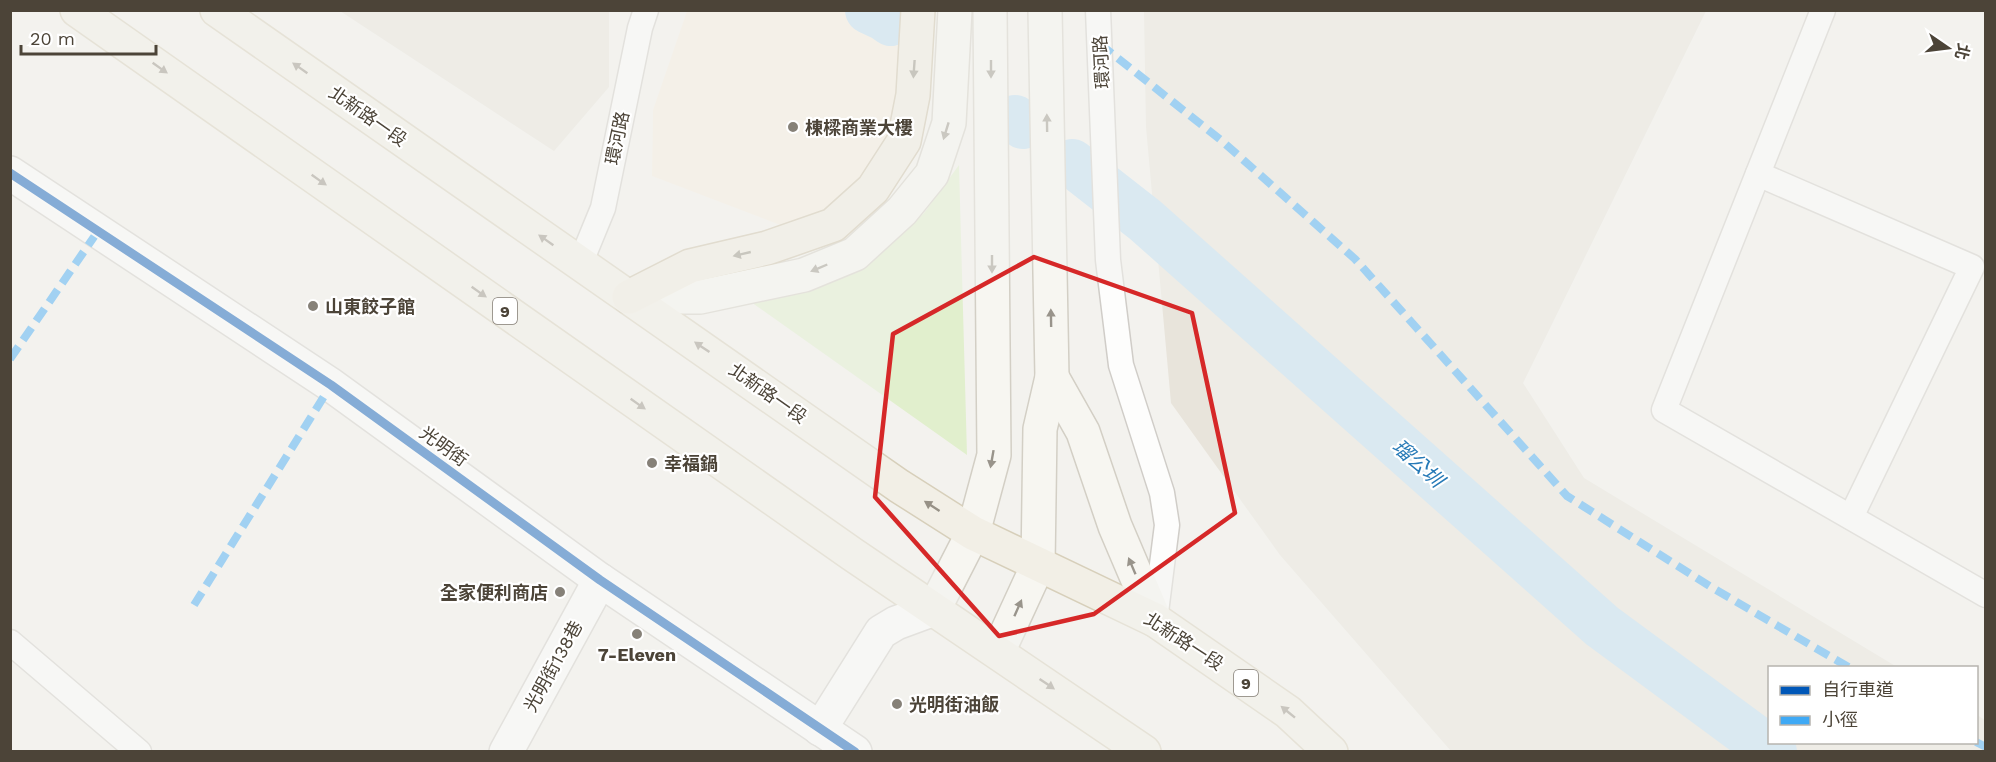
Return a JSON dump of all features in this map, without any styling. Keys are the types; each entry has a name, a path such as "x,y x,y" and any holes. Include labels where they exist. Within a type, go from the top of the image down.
{"highway":[{"path":"628,297 690,266 767,248 833,225 873,189 904,141 913,95 918,10"}],"main road":[{"name":"9","path":"77,10 852,554 1144,752"},
{"name":"北新路一段","path":"217,10 899,486 973,533 1155,620 1288,712 1331,752"},
{"path":"628,297 700,297 804,275 855,254 902,211 932,174 949,123 955,10"},
{"path":"934,609 973,533 994,455 990,10"},
{"path":"999,652 1038,564 1040,429 1052,376 1045,10"},
{"path":"1052,376 1083,432 1115,526 1155,620"}],"street":[{"name":"光明街","path":"10,173 331,385 600,580 855,752"},
{"name":"光明街138巷","path":"506,752 600,580"},
{"path":"819,729 881,632 896,623 934,609"}],"lane":[{"name":"環河路","path":"580,264 603,208 640,28 646,10"},
{"name":"環河路","path":"1098,10 1104,113 1108,260 1121,365 1162,493 1167,525 1155,620"},
{"path":"1823,10 1664,410 1986,595"},
{"path":"1758,174 1972,267 1851,517"},
{"path":"10,642 139,752"}],"highlighted area":[{"path":"1034,257 1192,313 1235,513 1094,614 999,636 875,497 893,334"}],"shaded area":[{"path":"340,11 609,11 609,87 554,151"},
{"name":"棟樑商業大樓","path":"687,11 843,11 906,34 890,148 843,199 788,228 652,176 653,110"},
{"path":"1144,11 1706,11 1523,383 1584,478 1895,666 1768,666 1768,744 1978,744 1978,716 1985,720 1985,751 1451,751 1280,555 1171,403 1146,127"}],"green space":[{"path":"959,165 967,455 741,295 881,252 924,213"}],"waterway":[{"name":"瑠公圳","path":"869,10 891,22"},
{"name":"瑠公圳","path":"1015,119 1023,125"},
{"name":"瑠公圳","path":"1072,163 1145,220 1602,626 1773,752"}],"marked path":[{"path":"1100,44 1222,141 1355,259 1567,496 1711,587 1847,666"},
{"path":"10,359 98,231"},
{"path":"194,605 331,385"},
{"path":"1978,743 1986,747"}],"cycle path":[{"path":"10,173 331,385 600,580 855,752"}],"place":[{"name":"棟樑商業大樓","path":"793,127"},
{"name":"山東餃子館","path":"313,306"},
{"name":"幸福鍋","path":"652,463"},
{"name":"全家便利商店","path":"560,592"},
{"name":"7-Eleven","path":"637,634"},
{"name":"光明街油飯","path":"897,704"}]}
